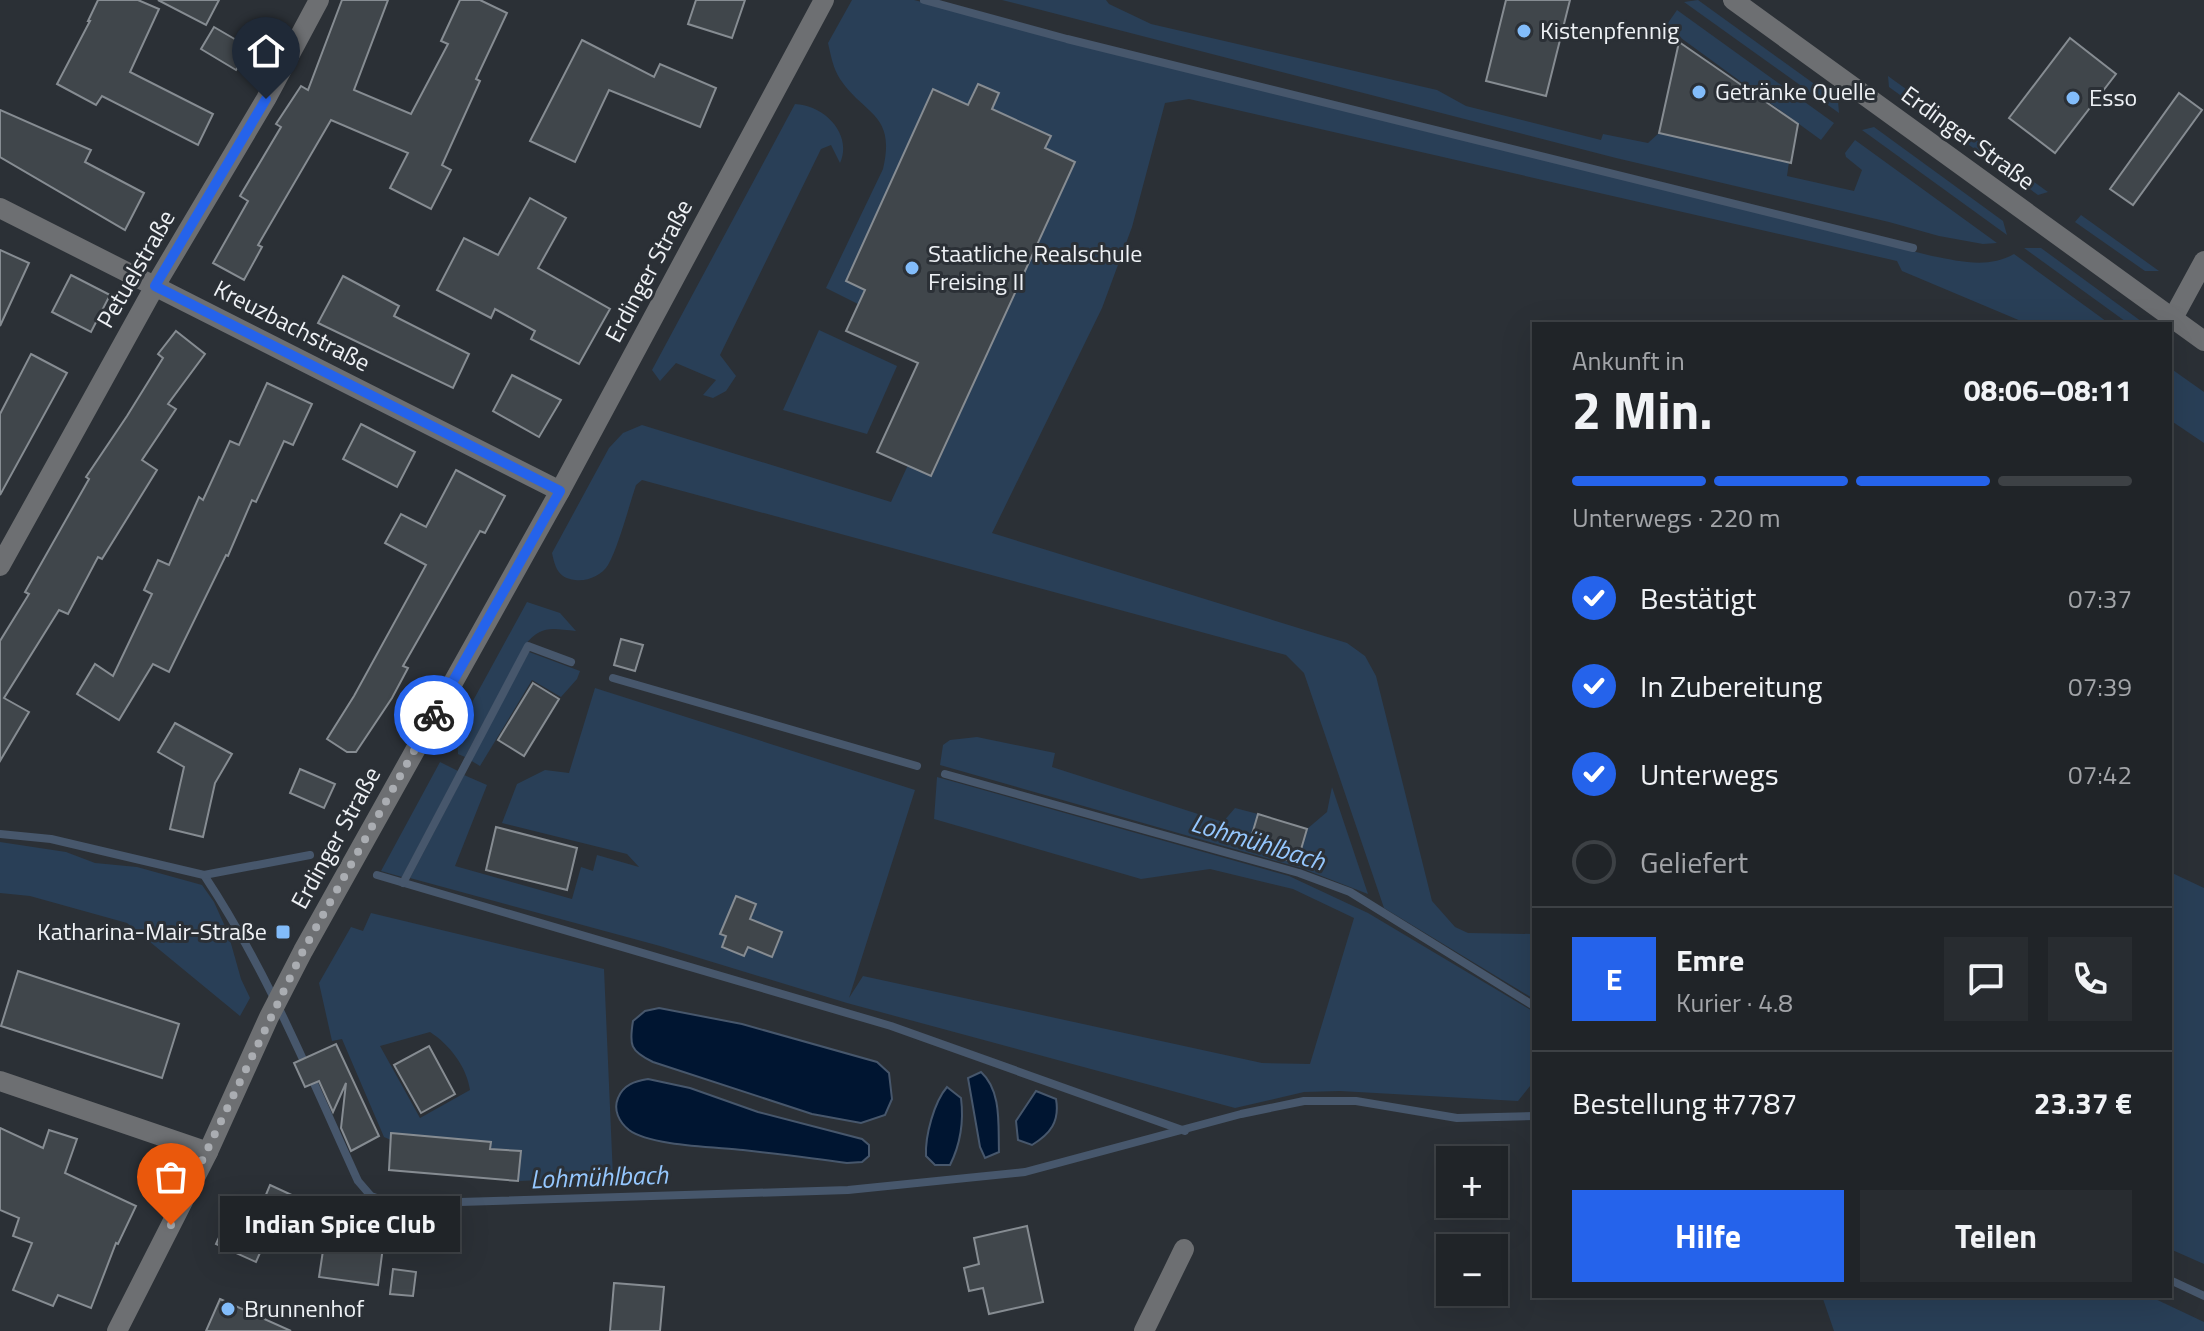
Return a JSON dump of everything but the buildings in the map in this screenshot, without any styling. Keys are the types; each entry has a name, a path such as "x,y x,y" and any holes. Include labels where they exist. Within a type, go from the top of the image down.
{"street":[{"name":"Petuelstraße","path":"0,566 155,286 266,99 319,0"},
{"name":"Erdinger Straße","path":"117,1331 208,1152 289,978 560,491 824,0"},
{"name":"Erdinger Straße","path":"1733,0 2204,341"},
{"name":"Kreuzbachstraße","path":"0,208 560,491"},
{"path":"2173,318 2204,261"},
{"path":"0,1081 208,1152"},
{"path":"1144,1331 1184,1249"}],"shaded area":[{"path":"852,0 914,0 1932,256 1984,263 2014,254 2107,322 2023,322 1902,271 1897,261 1189,99 1165,103 1132,227 1102,308 992,533 1347,643 1365,656 1376,676 1432,901 1455,927 1468,933 1532,934 1532,998 1384,908 1304,673 1286,655 642,480 636,485 616,548 605,569 584,580 569,579 558,571 552,553 609,448 623,433 642,425 891,502 908,465 932,476 1074,162 1045,148 1050,136 903,303 999,94 978,84 968,105 933,90 846,280 865,290 858,304 826,288 883,169 885,137 876,117 840,79 828,43"},
{"path":"1002,0 1106,0 1151,24 1437,90 1466,106 1601,140 1603,134 1648,143 1659,133 1789,162 1787,176 1854,191 1862,170 1845,153 1855,140 1997,243 1983,244 1939,236 1616,158"},
{"path":"1698,0 1838,101 1839,113 1684,2"},
{"path":"1677,10 1834,123 1821,140 1670,30 1668,23"},
{"path":"1888,76 2048,192 2038,195 1889,87"},
{"path":"795,104 816,110 833,123 843,142 840,163 831,145 821,149 720,355 736,376 726,391 713,398 703,395 716,380 676,363 660,381 652,370"},
{"path":"1874,127 2003,221 2007,235 1862,130"},
{"path":"2081,215 2159,271 2145,271 2075,222"},
{"path":"2024,248 2041,248 2142,322 2126,322"},
{"path":"819,330 897,366 867,434 783,410"},
{"path":"2172,369 2204,392 2204,443 2172,421"},
{"path":"527,602 560,613 576,631 554,629 542,631 531,638 465,757 458,754 457,730"},
{"path":"529,652 580,671 577,679 561,697 532,680 480,766 470,760"},
{"path":"595,688 915,790 849,998 863,976 1262,1063 1310,1064 1354,918 1293,889 1210,869 1141,879 934,819 937,777 1289,876 1368,913 1532,1011 1532,1084 1518,1101 1340,1091 1304,1092 1235,1108 847,1003 660,946 410,878 464,775 487,785 455,866 572,899 581,867 593,871 597,855 639,867 627,854 502,823 517,784 545,770 569,773"},
{"path":"977,737 1055,753 1052,767 1223,822 1235,808 1258,814 1248,848 1297,862 1307,829 1327,812 1332,787 1368,894 1301,868 940,765 943,745 950,740"},
{"path":"440,762 458,771 402,877 381,871"},
{"path":"0,842 66,852 95,863 137,867 202,885 214,902 228,933 241,979 250,998 240,1016 127,923 30,896 0,893"},
{"path":"2172,873 2204,888 2204,1264 2172,1250"},
{"path":"371,913 604,969 613,1177 518,1181 521,1151 490,1149 490,1142 402,1134 391,1140 384,1137 342,1039 332,1041 319,983 351,927 363,931","holes":["430,1032 461,1065 470,1090 420,1118 380,1046"]},
{"path":"659,1008 742,1024 877,1062 889,1073 892,1099 885,1115 861,1123 812,1114 653,1062 636,1051 632,1029 633,1021 645,1011"},
{"path":"981,1072 993,1089 998,1120 999,1152 985,1158 980,1147 968,1078"},
{"path":"648,1079 690,1088 758,1112 862,1139 869,1145 869,1156 862,1162 847,1163 684,1145 639,1135 622,1123 617,1102 626,1087"},
{"path":"947,1087 961,1098 961,1132 950,1165 935,1165 926,1156 927,1139 934,1110"},
{"path":"1036,1091 1056,1099 1057,1107 1049,1132 1032,1145 1018,1140 1016,1121"},
{"path":"1823,1298 2153,1298 2204,1322 2204,1331 1834,1331"}],"waterway":[{"path":"924,0 1067,39 1913,248"},
{"name":"Lohmühlbach","path":"403,883 528,646 571,662"},
{"name":"Lohmühlbach","path":"613,678 917,766"},
{"name":"Lohmühlbach","path":"945,774 1299,873 1350,892 1532,1005"},
{"name":"Lohmühlbach","path":"0,834 51,839 204,875 268,986 358,1181 371,1196 393,1204 848,1190 1025,1172 1241,1114 1304,1101 1356,1101 1457,1118 1532,1116"},
{"name":"Lohmühlbach","path":"204,875 310,855"},
{"name":"Lohmühlbach","path":"377,875 891,1026 1185,1131"},
{"name":"Lohmühlbach","path":"2172,1281 2204,1296"}],"way so far":[{"path":"171,1225 303,951 434,715"}],"place":[{"name":"Kistenpfennig","path":"1524,31"},
{"name":"Getränke Quelle","path":"1699,92"},
{"name":"Esso","path":"2073,98"},
{"name":"Staatliche Realschule Freising II","path":"912,268"},
{"name":"Katharina-Mair-Straße","path":"283,932"},
{"name":"Indian Spice Club","path":"171,1225"},
{"name":"Brunnenhof","path":"228,1309"}],"route":[{"path":"266,99 155,286 560,491 434,715"}]}
